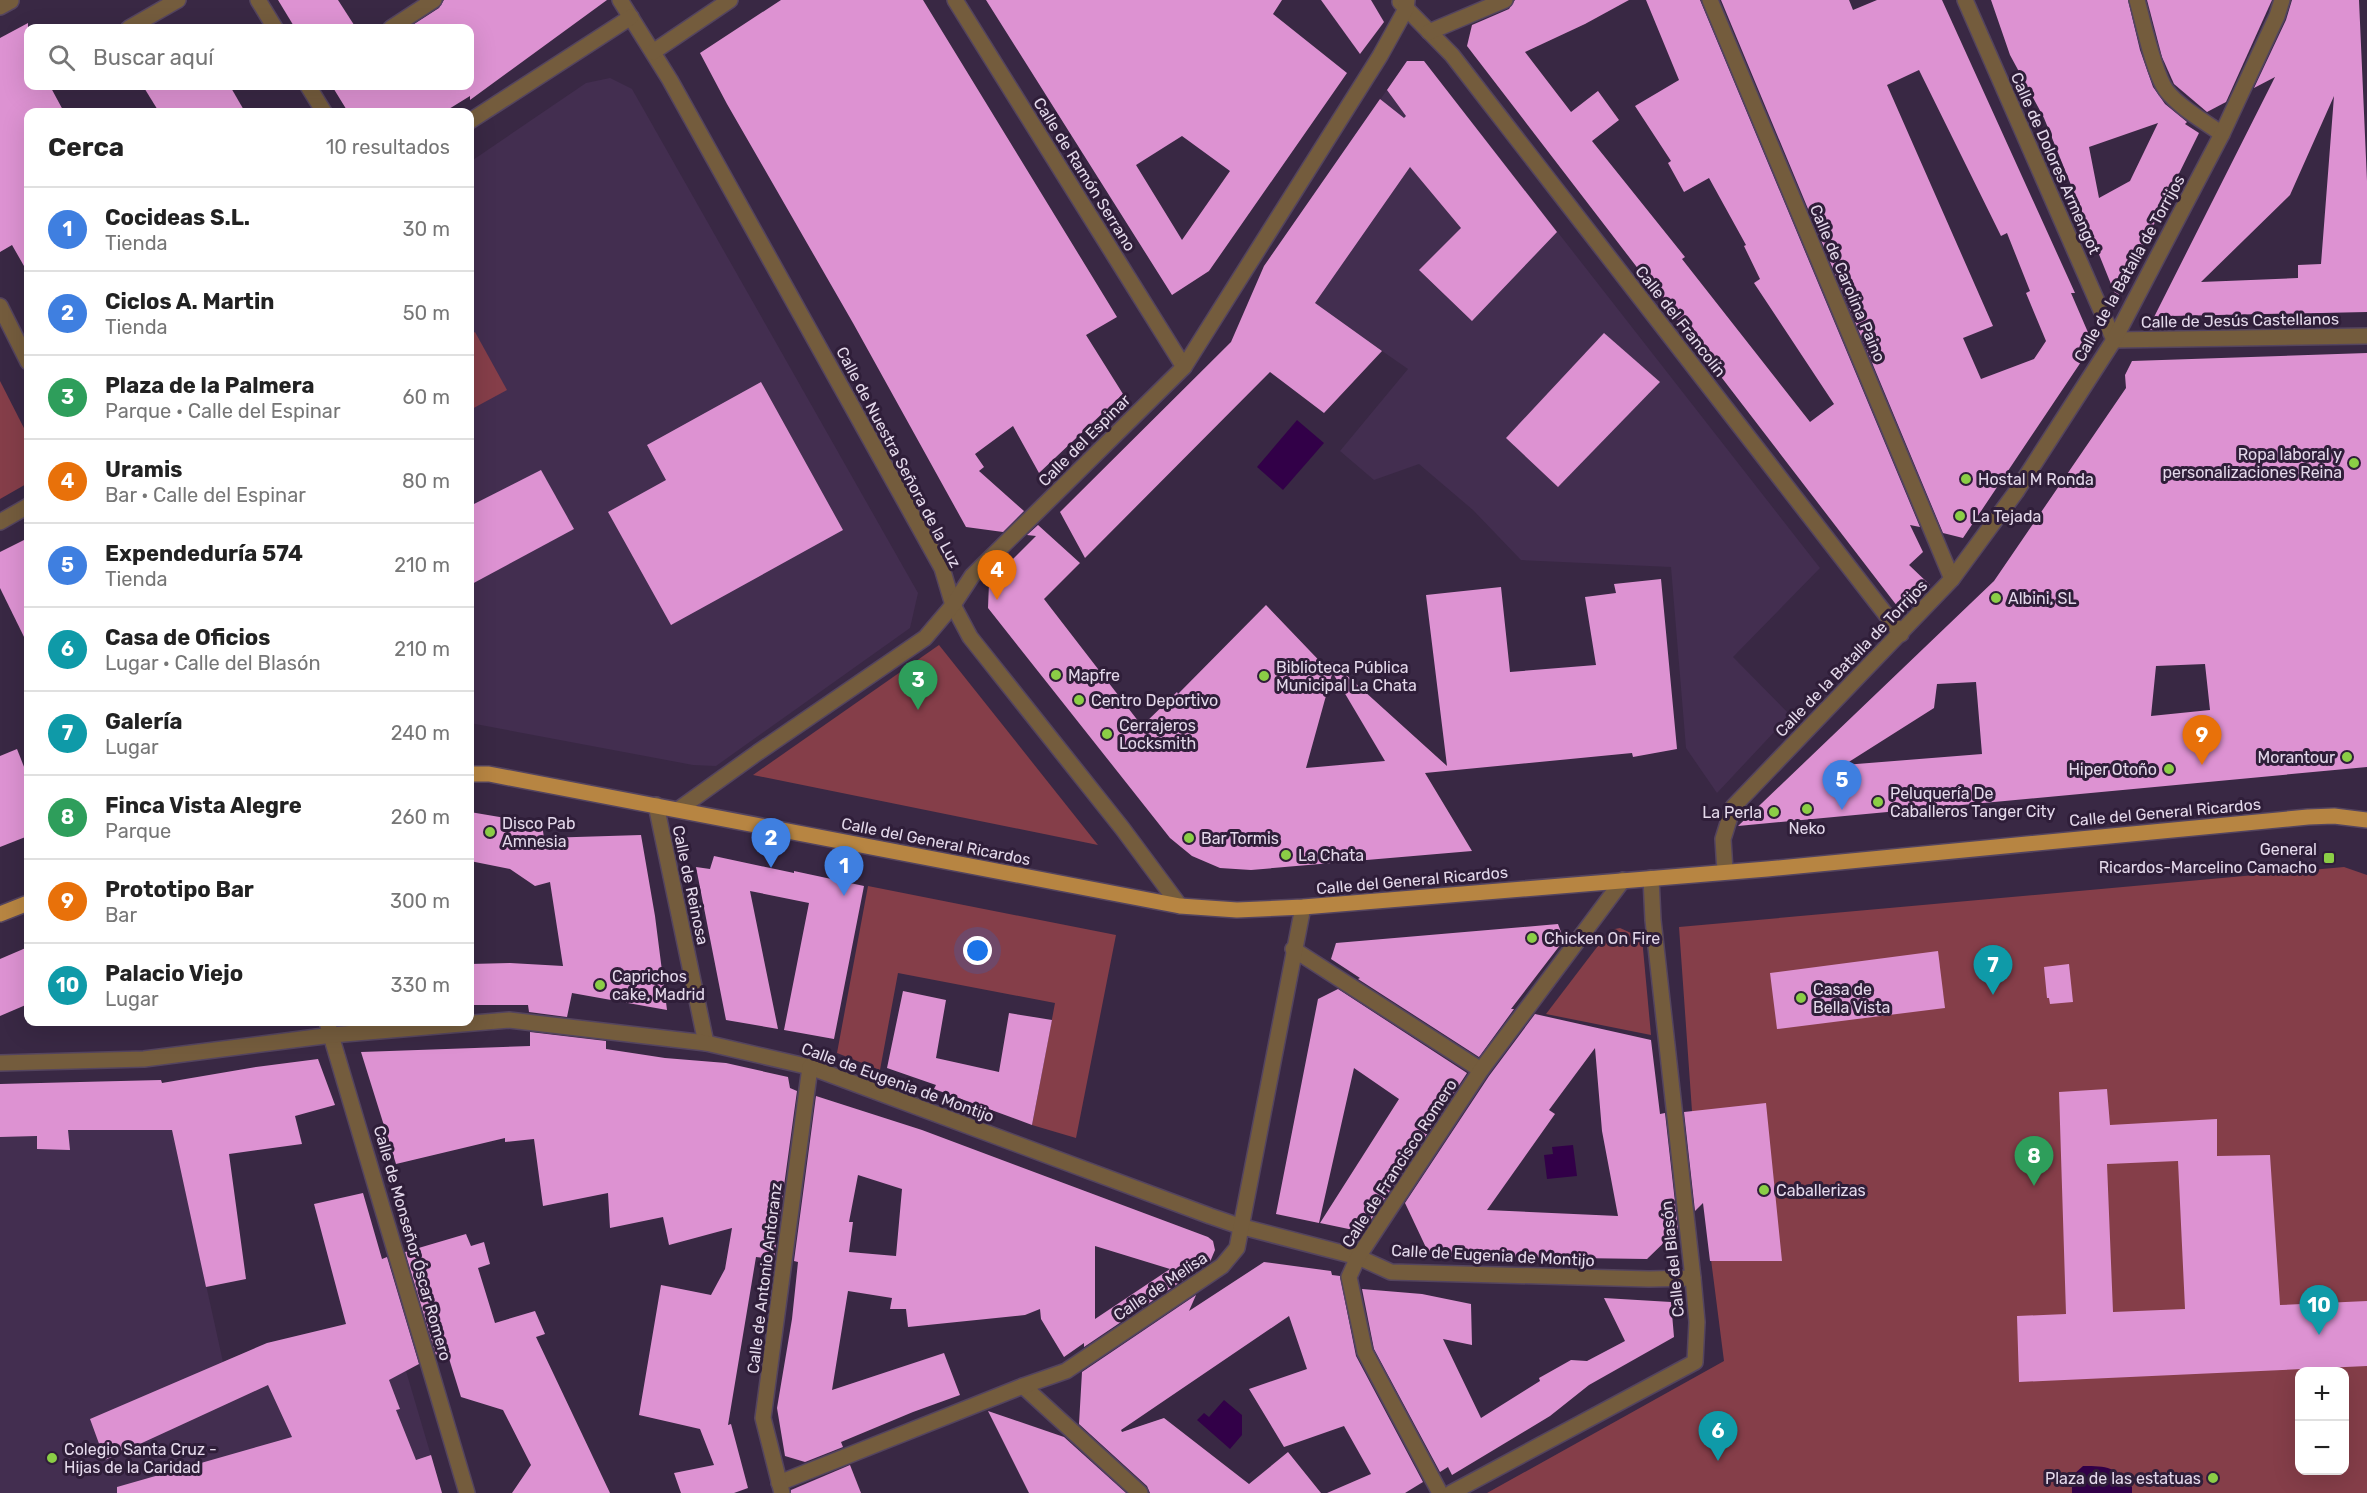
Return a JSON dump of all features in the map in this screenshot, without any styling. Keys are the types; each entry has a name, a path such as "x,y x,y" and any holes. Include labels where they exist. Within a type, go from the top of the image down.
{"main road":[{"name":"Calle del General Ricardos","path":"474,774 489,774 679,809 1075,888 1180,906 1237,910 1302,907 1725,872 2308,817 2334,816 2367,820"},
{"path":"0,914 24,905"}],"street":[{"path":"136,24 178,0"},
{"path":"258,0 273,24"},
{"path":"397,24 434,0"},
{"name":"Calle de Nuestra Señora de la Luz","path":"620,0 653,52 942,568 953,605 970,637 1117,822 1180,906"},
{"path":"653,52 730,0"},
{"name":"Calle de Ramón Serrano","path":"955,0 1184,367"},
{"path":"1429,32 1505,0"},
{"name":"Calle de Carolina Paino","path":"1710,0 1952,579"},
{"name":"Calle de Dolores Armengot","path":"1965,0 2115,340"},
{"path":"2137,0 2150,48 2165,89 2177,101 2222,135"},
{"name":"Calle de la Batalla de Torrijos","path":"1725,872 1723,839 1733,807 1952,579 2016,492 2115,340 2222,135 2277,16 2282,0"},
{"name":"Calle del Espinar","path":"679,809 925,638 953,605 972,576 1184,367 1380,56 1404,3"},
{"name":"Calle del Francolín","path":"1404,3 1452,56 1901,634"},
{"path":"474,118 631,17"},
{"path":"310,90 322,108"},
{"path":"0,306 24,354"},
{"name":"Calle de Jesús Castellanos","path":"2115,340 2367,336"},
{"path":"0,522 24,508"},
{"name":"Calle de Reinosa","path":"656,805 705,1043"},
{"name":"Calle del Blasón","path":"1451,1493 1695,1362 1697,1322 1693,1278 1653,920 1651,878"},
{"name":"Calle de Francisco Romero","path":"1440,1493 1365,1352 1349,1277 1358,1257 1482,1070 1623,880"},
{"name":"Calle de Melisa","path":"781,1488 1023,1386 1066,1371 1222,1266 1237,1248 1239,1226 1302,907"},
{"path":"1293,949 1482,1070"},
{"name":"Calle de Eugenia de Montijo","path":"474,1022 509,1020 705,1043 810,1067 1239,1226 1358,1257 1391,1272 1649,1279 1693,1278"},
{"name":"Calle de Eugenia de Montijo","path":"0,1063 144,1059 330,1028 375,1026"},
{"name":"Calle de Monseñor Óscar Romero","path":"330,1028 467,1493"},
{"name":"Calle de Antonio Antoranz","path":"781,1488 763,1418 810,1067"},
{"path":"1023,1386 1140,1493"},
{"name":"Calle de Monseñor Óscar Romero","path":"462,1475 472,1493"}],"shaded area":[{"path":"1407,61 1424,61 1820,568 1733,657 1790,715 1717,793 1686,748 1671,567 1521,560 1473,510 1419,464 1374,480 1340,451 1408,369 1263,268"},
{"path":"610,78 632,89 918,593 910,628 716,766 693,765 474,724 474,159 586,83"},
{"path":"474,333 507,390 474,408"},
{"path":"0,381 24,428 24,485 0,499"},
{"path":"1297,420 1324,443 1283,490 1257,467"},
{"path":"939,645 1098,845 753,775"},
{"path":"2344,867 2367,875 2367,1493 1487,1493 1724,1361 1692,1111 1679,927"},
{"path":"868,886 1116,935 1076,1138 1032,1125 1055,1003 898,973 880,1070 837,1053"},
{"path":"1620,928 1642,938 1651,1035 1546,1014 1610,930"},
{"path":"161,1080 223,1362 266,1344 301,1413 406,1371 442,1493 0,1493 0,1084"},
{"path":"1573,1145 1577,1176 1547,1179 1544,1155 1553,1154 1552,1147"},
{"path":"1224,1400 1242,1415 1242,1435 1230,1449 1197,1420 1204,1413 1209,1417"},
{"path":"2083,1466 2111,1469 2121,1475 2132,1487 2132,1493 2072,1493 2072,1476"}],"building":[{"path":"278,0 338,0 353,24 293,24"},
{"path":"444,0 607,0 470,100 470,96 450,108 346,108 334,90 474,90 474,24 414,24 439,8"},
{"path":"781,0 923,0 1117,317 1086,335 1123,394 1039,473 1013,426 975,454 984,467 979,471 1024,511 1003,532 966,527 700,53"},
{"path":"986,0 1282,0 1273,14 1347,73 1209,271 1172,295","holes":["1182,136 1230,171 1182,240 1136,165"]},
{"path":"1321,0 1371,0 1384,22 1360,54"},
{"path":"1515,0 1629,0 1525,52 1571,112 1598,91 1619,120 1592,141 1685,257 1682,259 1810,422 1834,404 1754,283 1760,279 1744,246 1746,245 1709,178 1684,192 1668,163 1671,161 1635,106 1679,80 1646,0 1700,0 1920,527 1910,525 1923,552 1909,565 1930,585 1904,615 1467,46 1472,25 1509,9"},
{"path":"1721,0 1849,0 1853,10 1877,0 1942,0 2075,293 2071,293 2093,344 1963,538 1943,533","holes":["1919,70 2001,236 2007,233 2030,291 2026,293 2046,341 2034,359 1981,379 1963,338 1993,326 1887,85"]},
{"path":"1991,0 2128,0 2140,50 2153,87 2165,104 2187,122 2185,124 2199,133 2117,299 2044,118 2010,55","holes":["2158,123 2130,181 2099,198 2089,147"]},
{"path":"2147,0 2272,0 2226,102 2207,112 2174,84 2162,57"},
{"path":"2292,0 2359,0 2367,181 2367,312 2171,316 2169,314 2154,330 2150,330 2148,329 2275,77 2254,88 2286,20","holes":["2334,96 2321,264 2298,265 2298,278 2201,282 2290,195"]},
{"path":"24,25 24,90 52,90 62,108 24,108 24,266 12,245 0,252 0,38"},
{"path":"1407,61 1424,61 1557,232 1472,321 1419,270 1461,228 1410,167 1315,303 1382,351 1324,413 1270,372 1085,558 1060,512 1231,342 1264,266 1380,99 1404,118 1406,116 1387,90"},
{"path":"145,90 232,90 243,108 157,108"},
{"path":"1604,333 1660,382 1558,487 1506,438"},
{"path":"2367,353 2367,767 1738,826 1994,581 2126,388 2125,375 2132,361","holes":["2205,664 2210,710 2151,716 2156,666","1976,682 1982,754 1844,765 1934,708 1937,684"]},
{"path":"761,382 843,530 671,625 608,512 666,480 647,445"},
{"path":"541,470 574,529 474,583 474,504"},
{"path":"1038,525 1080,563 1044,599 1142,726 1177,692 1178,694 1266,605 1332,674 1306,768 1385,761 1328,665 1332,662 1447,766 1426,595 1501,587 1510,672 1596,665 1585,597 1616,593 1614,584 1661,579 1677,749 1633,757 1632,753 1425,773 1472,851 1251,870 1220,868 1192,856 1170,838 988,608 989,583 1036,536 1027,535"},
{"path":"24,540 24,637 0,588 0,552"},
{"path":"17,749 24,767 24,838 0,847 0,756"},
{"path":"474,813 542,824 544,838 641,835 655,916 667,1010 572,993 567,1017 529,1012 528,1005 474,1005 474,964 563,966 550,882 535,886 510,869 474,862"},
{"path":"714,856 864,886 834,1039 784,1030 809,903 750,891 778,1029 726,1020 696,867 710,869"},
{"path":"1558,924 1564,940 1511,1009 1514,1009 1479,1057 1331,959 1336,943"},
{"path":"24,949 24,1006 0,1016 0,959"},
{"path":"1938,951 1945,1008 1777,1029 1770,973"},
{"path":"2069,964 2073,1002 2050,1004 2047,998 2044,967"},
{"path":"1338,989 1467,1073 1363,1232 1320,1223 1399,1099 1354,1068 1319,1223 1276,1214 1318,999"},
{"path":"903,991 946,1000 936,1058 999,1072 1009,1013 1052,1020 1032,1125 934,1089 936,1085 887,1068"},
{"path":"1535,1014 1651,1040 1660,1114 1665,1113 1678,1229 1647,1259 1430,1256 1405,1203 1489,1076","holes":["1595,1048 1602,1131 1618,1216 1487,1210 1555,1114 1549,1110"]},
{"path":"530,1032 606,1041 606,1049 665,1058 726,1063 788,1077 790,1088 797,1091 774,1259 756,1257 728,1425 731,1424 748,1488 734,1493 681,1493 674,1473 714,1465 700,1429 639,1415 661,1285 711,1295 725,1269 732,1228 669,1245 663,1217 610,1228 608,1193 543,1206 534,1139 505,1142 505,1138 396,1164 361,1052 530,1046"},
{"path":"318,1059 335,1105 295,1116 302,1144 229,1154 246,1279 206,1287 172,1130 68,1130 70,1150 37,1149 37,1136 0,1137 0,1084 161,1080 162,1083"},
{"path":"2107,1089 2110,1125 2217,1119 2217,1156 2270,1155 2280,1305 2367,1301 2367,1366 2295,1367 2295,1369 2019,1382 2017,1316 2066,1314 2059,1092","holes":["2178,1161 2185,1309 2113,1312 2107,1164"]},
{"path":"816,1096 922,1130 1208,1237 1213,1241 1215,1250 1210,1262 1084,1347 1084,1343 1064,1357 1041,1319 1040,1309 1025,1315 908,1327 906,1309 890,1309 892,1298 848,1291 832,1390 944,1353 960,1395 841,1442 843,1447 805,1462 785,1456 777,1408 792,1319 798,1262 794,1261","holes":["858,1175 902,1189 896,1256 849,1252 853,1222 849,1222","1095,1246 1170,1269 1095,1319"]},
{"path":"1766,1103 1782,1261 1710,1261 1703,1203 1695,1211 1684,1112"},
{"path":"363,1193 382,1259 387,1257 419,1364 389,1380 400,1409 396,1410 416,1460 431,1455 442,1493 117,1493 117,1487 292,1437 268,1385 105,1460 90,1419 267,1343 346,1324 314,1204"},
{"path":"466,1234 471,1246 484,1242 490,1264 478,1268 495,1323 535,1311 545,1334 536,1337 610,1493 512,1493 531,1465 503,1410 461,1397 446,1349 436,1355 405,1252"},
{"path":"1264,1262 1331,1271 1332,1275 1340,1276 1356,1356 1423,1482 1405,1493 1327,1493 1371,1474 1344,1426 1284,1447 1249,1389 1307,1369 1289,1316 1121,1430 1122,1432 1164,1418 1249,1484 1288,1452 1321,1493 1150,1493 1147,1486 1079,1424 1082,1372 1196,1295 1189,1311"},
{"path":"1362,1289 1422,1294 1471,1304 1472,1345 1443,1339 1481,1418 1540,1381 1539,1378 1571,1360 1587,1361 1625,1341 1604,1298 1671,1302 1674,1337 1589,1385 1550,1416 1452,1475 1448,1467 1440,1472 1374,1349"},
{"path":"988,1411 1064,1437 1126,1493 1029,1493"},
{"path":"850,1465 861,1493 791,1493 791,1490"}],"place":[{"name":"Ropa laboral y personalizaciones Reina","path":"2354,463"},
{"name":"Hostal M Ronda","path":"1966,479"},
{"name":"La Tejada","path":"1960,516"},
{"name":"Albini, SL","path":"1996,598"},
{"name":"Uramis","path":"997,600"},
{"name":"Mapfre","path":"1056,675"},
{"name":"Biblioteca Pública Municipal La Chata","path":"1264,676"},
{"name":"Centro Deportivo","path":"1079,700"},
{"name":"Plaza de la Palmera","path":"918,710"},
{"name":"Cerrajeros Locksmith","path":"1107,734"},
{"name":"Morantour","path":"2347,757"},
{"name":"Prototipo Bar","path":"2202,765"},
{"name":"Hiper Otoño","path":"2169,769"},
{"name":"Peluquería De Caballeros Tanger City","path":"1878,802"},
{"name":"Neko","path":"1807,809"},
{"name":"Expendeduría 574","path":"1842,810"},
{"name":"La Perla","path":"1774,812"},
{"name":"Disco Pab Amnesia","path":"490,832"},
{"name":"Bar Tormis","path":"1189,838"},
{"name":"La Chata","path":"1286,855"},
{"name":"General Ricardos-Marcelino Camacho","path":"2329,858"},
{"name":"Ciclos A. Martin","path":"771,868"},
{"name":"Cocideas S.L.","path":"844,896"},
{"name":"Chicken On Fire","path":"1532,938"},
{"name":"Caprichos cake, Madrid","path":"600,985"},
{"name":"Galería","path":"1993,995"},
{"name":"Casa de Bella Vista","path":"1801,998"},
{"name":"Finca Vista Alegre","path":"2034,1186"},
{"name":"Caballerizas","path":"1764,1190"},
{"name":"Palacio Viejo","path":"2319,1335"},
{"name":"Colegio Santa Cruz - Hijas de la Caridad","path":"52,1458"},
{"name":"Casa de Oficios","path":"1718,1461"},
{"name":"Plaza de las estatuas","path":"2213,1478"}]}
